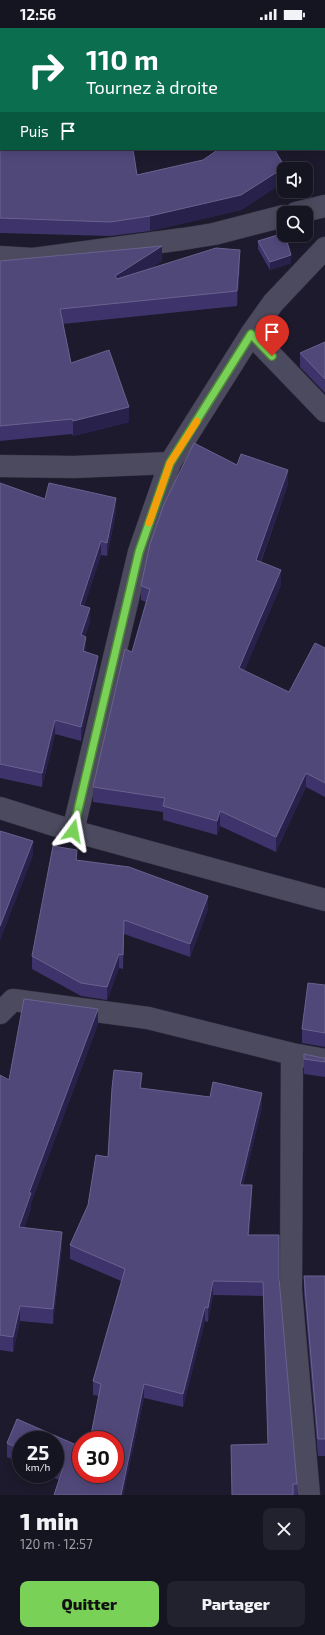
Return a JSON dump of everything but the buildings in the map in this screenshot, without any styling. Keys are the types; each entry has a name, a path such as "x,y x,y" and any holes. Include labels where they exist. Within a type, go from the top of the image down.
{"street":[{"path":"313,209 325,206"},
{"path":"0,257 33,259 183,239 214,234 277,218"},
{"path":"73,831 139,552 170,463 251,334 273,304 325,248"},
{"path":"251,334 325,411"},
{"path":"0,466 74,467 170,463"},
{"path":"0,808 73,831 325,900"},
{"path":"0,1013 13,1000 148,1018 292,1054 325,1060"},
{"path":"292,1054 291,1291 309,1495"}],"slow traffic":[{"path":"149,523 170,463 197,421"}],"route":[{"path":"73,831 139,552 170,463 251,334 272,356"}]}
